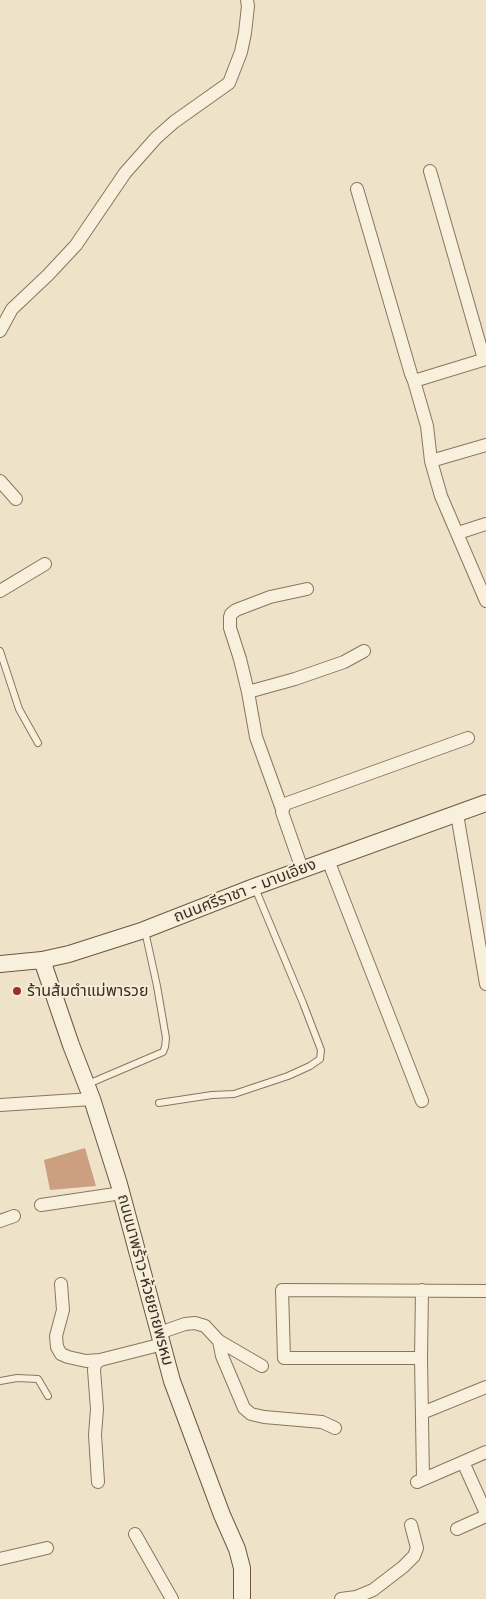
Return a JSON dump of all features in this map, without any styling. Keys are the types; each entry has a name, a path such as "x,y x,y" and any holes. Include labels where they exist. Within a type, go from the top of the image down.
{"street":[{"path":"0,331 12,310 76,245 125,173 156,138 174,122 229,83 241,52 245,33 247,0"},
{"path":"414,381 485,359 430,171"},
{"path":"356,189 427,426 431,461 441,496 486,601"},
{"path":"431,461 486,445"},
{"path":"0,481 16,500"},
{"path":"458,533 486,524"},
{"path":"0,591 45,564"},
{"path":"302,870 256,737 248,692 230,628 231,614 236,610 270,597 307,589"},
{"path":"248,692 344,662 364,651"},
{"path":"282,808 284,804 468,738"},
{"name":"ถนนศรีราชา - มาบเอียง","path":"0,964 42,960 68,954 144,930 254,887 486,803"},
{"path":"457,814 486,984"},
{"path":"328,860 422,1101"},
{"name":"ถนนนาพร้าว-ห้วยยายพรหม","path":"42,960 89,1092 122,1193 175,1390 222,1516 237,1549 242,1568 242,1599"},
{"path":"0,1105 89,1092"},
{"path":"41,1205 122,1193"},
{"path":"0,1221 14,1216"},
{"path":"61,1284 63,1310 56,1336 57,1348 61,1354 68,1357 86,1361 100,1360 161,1339 185,1324 195,1323 205,1326 219,1341 262,1366"},
{"path":"421,1358 284,1358 282,1290 486,1291"},
{"path":"422,1290 422,1413 419,1481 486,1452"},
{"path":"219,1341 222,1356 244,1408 252,1414 264,1417 322,1422 334,1428"},
{"path":"98,1482 94,1370 95,1364 100,1360"},
{"path":"422,1413 486,1388"},
{"path":"457,1529 486,1514 463,1462"},
{"path":"341,1599 356,1597 373,1590 414,1556 417,1548 411,1524"},
{"path":"135,1534 172,1599"},
{"path":"0,1559 47,1548"}],"lane":[{"path":"0,651 19,709 38,743"},
{"path":"159,1103 212,1095 234,1094 288,1076 320,1059 321,1050 303,1003 254,887"},
{"path":"89,1092 163,1052 165,1047 166,1038 144,930"},
{"path":"0,1381 17,1378 38,1379 48,1396"}],"building":[{"name":"ร้านส้มตำแม่พารวย","path":"13,988 20,988 21,994 14,995"},
{"path":"85,1148 96,1186 50,1190 44,1160"}],"place":[{"name":"ร้านส้มตำแม่พารวย","path":"17,991"}]}
